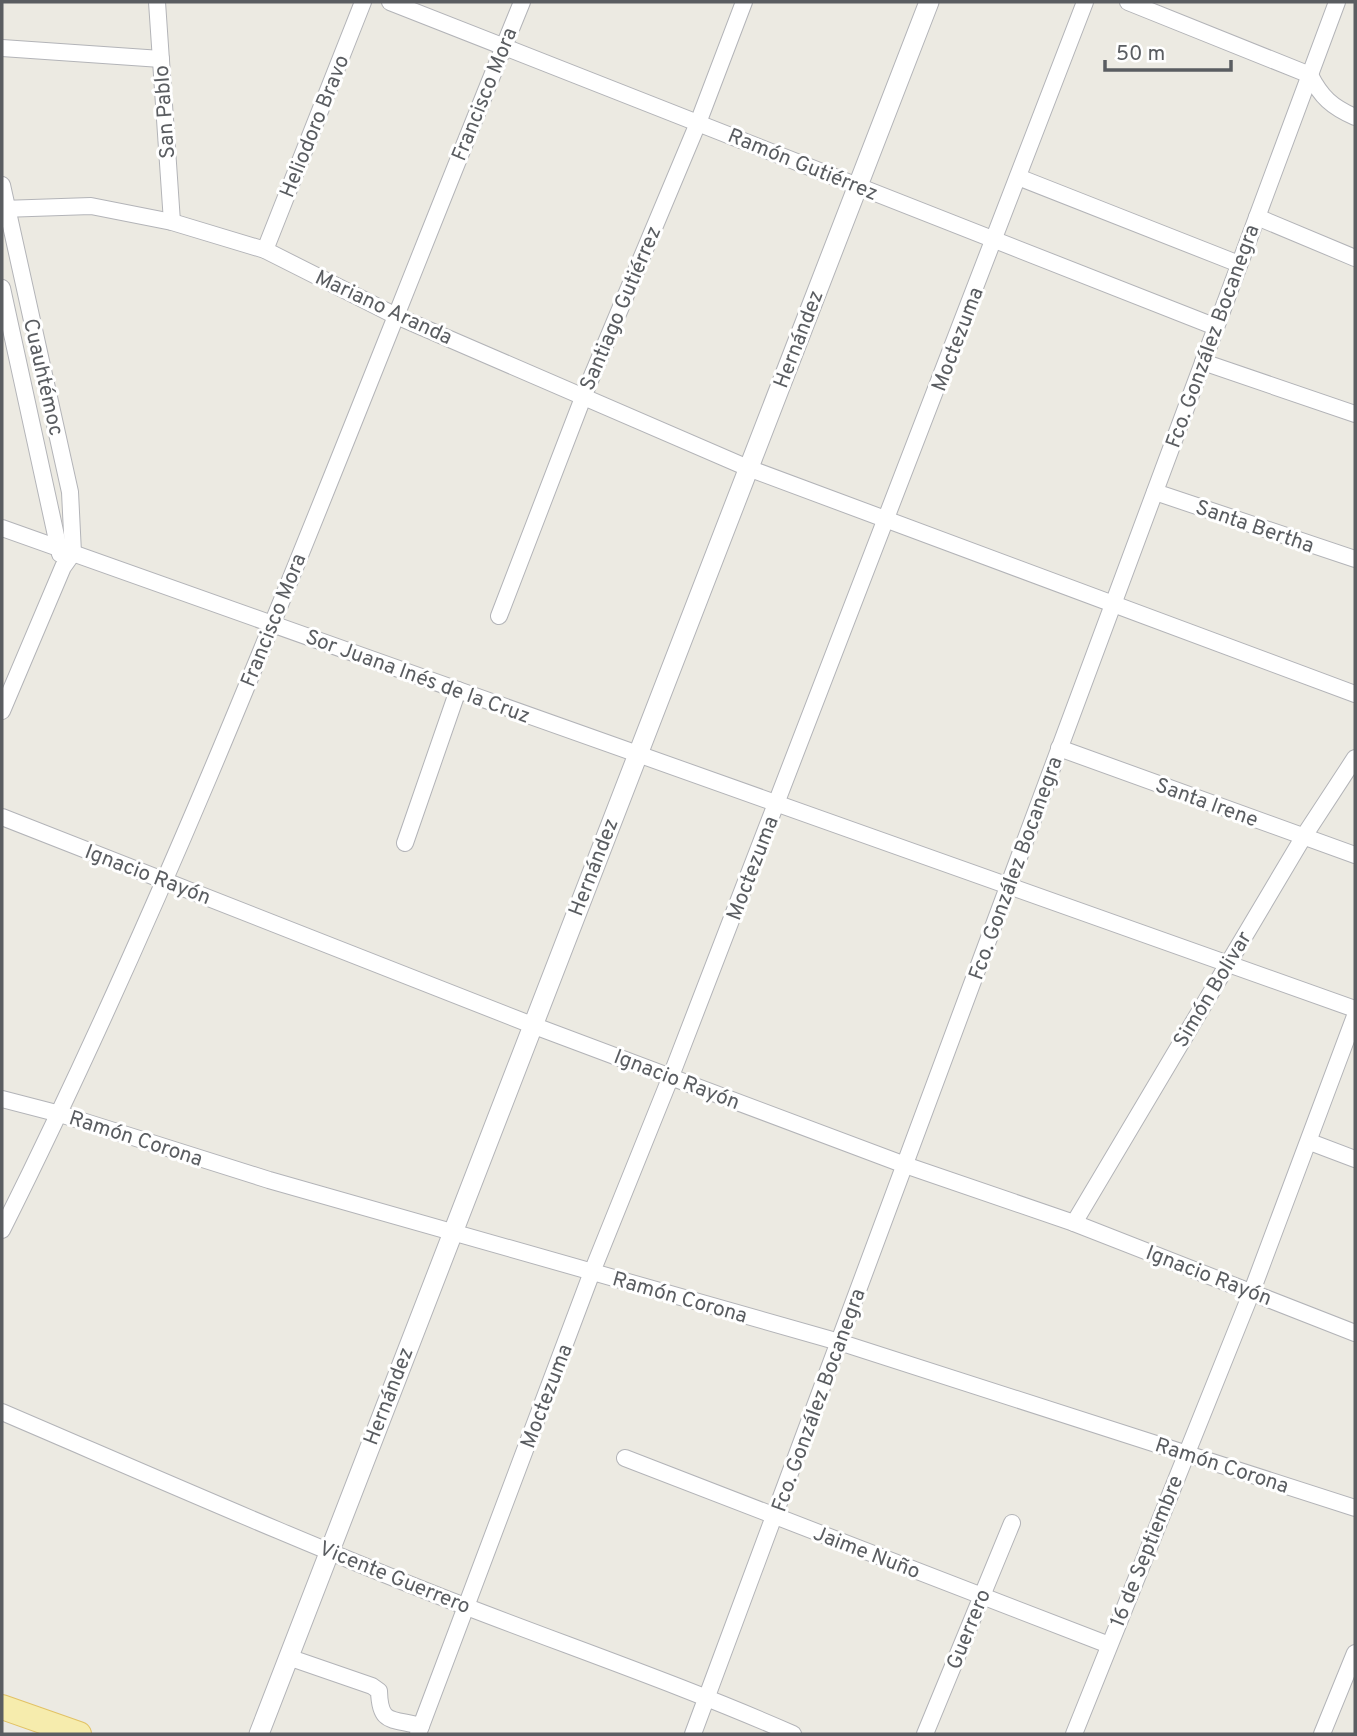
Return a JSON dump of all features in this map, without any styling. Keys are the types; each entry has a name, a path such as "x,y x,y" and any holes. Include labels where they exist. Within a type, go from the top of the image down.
{"main road":[{"path":"2,1707 79,1734"}],"street":[{"name":"San Pablo","path":"157,2 172,222"},
{"name":"Heliodoro Bravo","path":"265,250 363,2"},
{"name":"Ramón Gutiérrez","path":"390,2 1216,327"},
{"name":"Francisco Mora","path":"2,1230 60,1114 272,624 522,2"},
{"name":"Santiago Gutiérrez","path":"499,616 584,395 698,123 744,2"},
{"name":"Hernández","path":"259,1734 929,2"},
{"name":"Moctezuma","path":"420,1730 592,1272 671,1076 996,240 1085,2"},
{"path":"1128,2 1310,75 1319,94 1333,107 1355,117"},
{"name":"Fco. González Bocanegra","path":"693,1734 1337,2"},
{"path":"2,48 161,59"},
{"path":"1018,177 1239,264"},
{"name":"Cuauhtémoc","path":"2,185 4,209 70,492 65,556 2,711"},
{"name":"Mariano Aranda","path":"4,209 91,206 172,222 265,250 394,315 748,468 1355,694"},
{"path":"1256,217 1355,258"},
{"name":"Cuauhtémoc","path":"2,288 65,556"},
{"path":"1203,362 1355,414"},
{"name":"Santa Bertha","path":"1154,492 1355,559"},
{"name":"Sor Juana Inés de la Cruz","path":"2,528 65,556 272,624 1355,1009"},
{"path":"405,843 458,690"},
{"name":"Santa Irene","path":"1059,748 1355,855"},
{"name":"Simón Bolivar","path":"1073,1223 1304,836 1355,758"},
{"name":"Ignacio Rayón","path":"2,817 532,1025 905,1165 1073,1223 1355,1333"},
{"name":"16 de Septiembre","path":"1074,1734 1252,1291 1355,1016"},
{"name":"Ramón Corona","path":"2,1099 60,1114 269,1180 839,1342 1355,1508"},
{"path":"1310,1142 1355,1159"},
{"name":"Vicente Guerrero","path":"2,1412 328,1551 467,1607 707,1696 793,1734"},
{"name":"Jaime Nuño","path":"625,1458 1109,1645"},
{"name":"Guerrero","path":"925,1734 1012,1523"},
{"path":"1322,1734 1355,1653"},
{"path":"288,1657 372,1686 379,1691 379,1710 383,1716 420,1730"}]}
